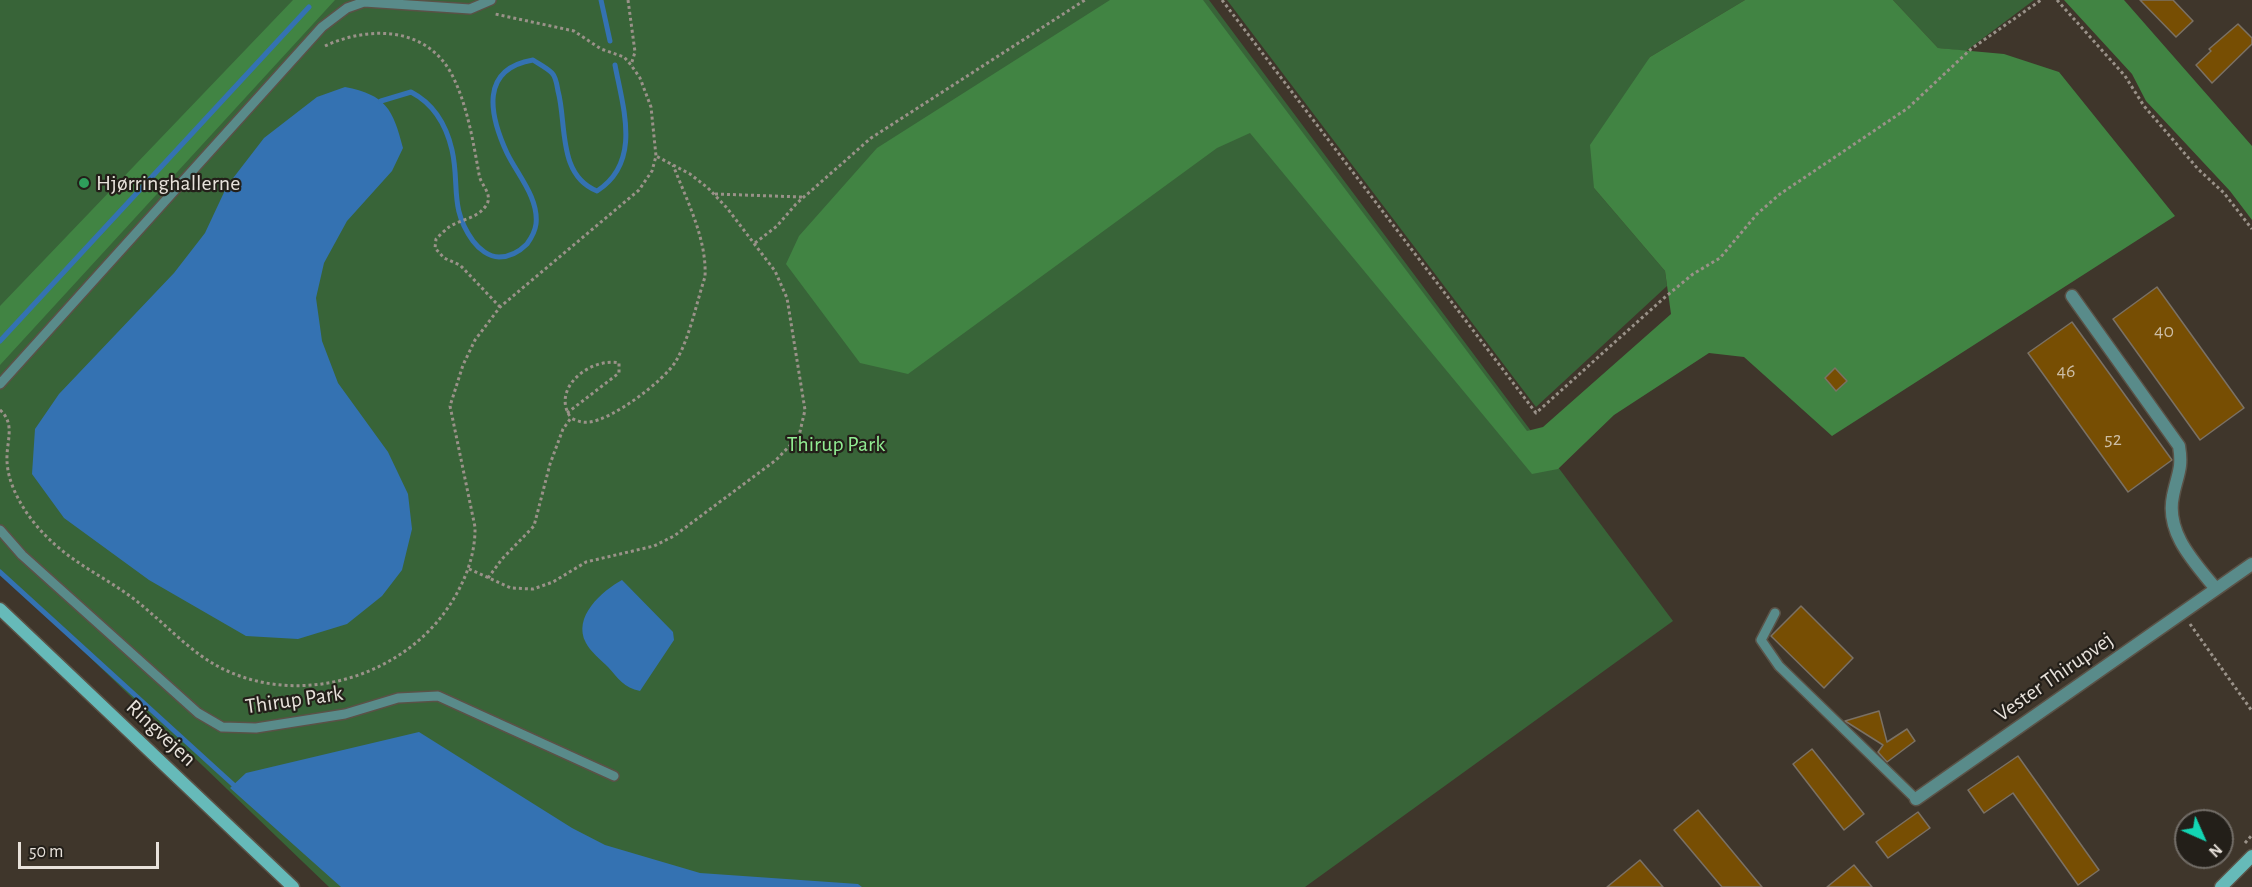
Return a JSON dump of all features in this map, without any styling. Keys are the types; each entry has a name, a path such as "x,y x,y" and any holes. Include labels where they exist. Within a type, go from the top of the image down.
{"main road":[{"name":"Ringvejen","path":"0,609 293,887"},
{"path":"2221,887 2252,856"}],"street":[{"path":"2072,296 2180,446 2182,466 2172,498 2174,522 2180,543 2216,590"},
{"name":"Vester Thirupvej","path":"1916,799 2252,564"}],"lane":[{"path":"0,384 322,27 347,8 364,2 470,9 491,0"},
{"name":"Thirup Park","path":"0,530 22,555 189,705 222,727 256,728 345,714 398,698 438,696 614,776"},
{"path":"1775,613 1761,640 1779,666 1916,799"}],"path":[{"path":"628,0 635,52 632,65"},
{"path":"755,243 777,226 803,198 871,138 1084,0"},
{"path":"1222,0 1536,413 1664,298 1693,274 1720,258 1757,213 1780,194 1908,108 1971,50 2041,0"},
{"path":"2056,0 2125,76 2144,106 2198,170 2224,193 2252,229"},
{"path":"0,410 10,427 7,462 12,484 23,507 44,534 65,555 134,599 201,655 233,674 278,685 317,686 366,674 398,658 426,635 449,606 469,568 475,542 475,527 450,406 463,365 475,340 500,307 639,190 652,171 656,156 651,106 640,78 624,57 601,49 567,28 470,9"},
{"path":"302,49 314,51 336,41 371,32 400,34 430,49 450,72 473,136 480,183 487,190 489,198 486,207 471,218 450,226 436,239 435,248 444,258 460,265 500,307"},
{"path":"469,568 511,588 533,589 553,582 586,562 654,546 674,536 792,446 804,425 805,410 787,297 775,271 714,194 672,164 656,156"},
{"path":"567,413 619,373 619,363 599,364 572,382 564,398 567,413 571,418 580,422 595,421 624,406 667,373 682,348 705,277 705,266 697,227 672,164"},
{"path":"714,194 803,198"},
{"path":"488,578 502,559 534,526 550,464 563,429 571,418"},
{"path":"2182,613 2252,711"}],"green space":[{"name":"Thirup Park","path":"0,0 1209,0 1673,621 1305,887 329,887 0,571"},
{"path":"293,0 335,0 0,365 0,306"},
{"path":"1110,0 1203,0 1527,431 1543,427 1671,314 1665,271 1594,188 1590,145 1650,57 1745,0 1893,0 1938,48 2004,54 2059,72 2175,216 1832,436 1744,357 1709,353 1614,415 1558,469 1532,474 1250,133 1217,148 908,374 860,363 786,264 799,236 877,148"},
{"path":"1227,0 1745,0 1650,57 1594,188 1665,271 1667,286 1536,407"},
{"path":"1893,0 2034,0 1966,51 1938,48"},
{"path":"2064,0 2124,0 2252,146 2252,220 2230,191 2146,101 2132,74"}],"water":[{"path":"345,87 370,94 386,106 395,123 403,148 392,171 347,221 324,263 316,298 322,341 338,383 388,452 408,494 412,529 402,570 382,596 347,624 298,639 246,636 149,580 64,518 32,474 35,429 59,394 174,273 205,233 227,186 264,138 317,97"},
{"path":"622,580 673,632 674,640 640,691 630,688 618,679 590,649 583,633 583,624 591,606 606,591"},
{"path":"419,732 572,828 605,845 700,873 858,884 862,887 341,887 230,788 246,773"}],"building":[{"path":"2140,0 2173,0 2193,21 2176,37"},
{"path":"2238,24 2252,38 2252,44 2212,83 2196,65 2211,51 2209,49"},
{"path":"2157,287 2244,408 2200,440 2113,319"},
{"path":"2072,322 2172,460 2128,492 2028,353"},
{"path":"1835,368 1847,381 1836,391 1825,378"},
{"path":"1801,606 1853,658 1824,688 1771,636"},
{"path":"1879,711 1887,742 1907,729 1915,741 1887,762 1878,752 1883,745 1845,721"},
{"path":"1812,749 1864,814 1844,830 1793,764"},
{"path":"2018,756 2099,870 2078,885 2013,793 1984,813 1968,790"},
{"path":"1698,810 1762,887 1722,887 1674,830"},
{"path":"1918,812 1930,828 1888,858 1876,842"},
{"path":"1640,860 1663,887 1607,887"},
{"path":"1854,865 1872,887 1827,887"}],"waterway":[{"path":"601,0 610,41"},
{"path":"0,341 309,7"},
{"path":"381,101 411,92 426,102 438,116 452,150 456,196 466,229 475,244 484,252 495,257 503,257 514,254 527,244 535,230 536,214 531,196 507,153 496,123 493,95 497,83 504,73 516,65 533,60 552,73 561,104 569,161 575,173 584,183 597,191 611,179 620,165 625,150 625,116 615,65"},
{"path":"0,572 237,788"}],"place":[{"name":"Hjørringhallerne","path":"84,183"}]}
